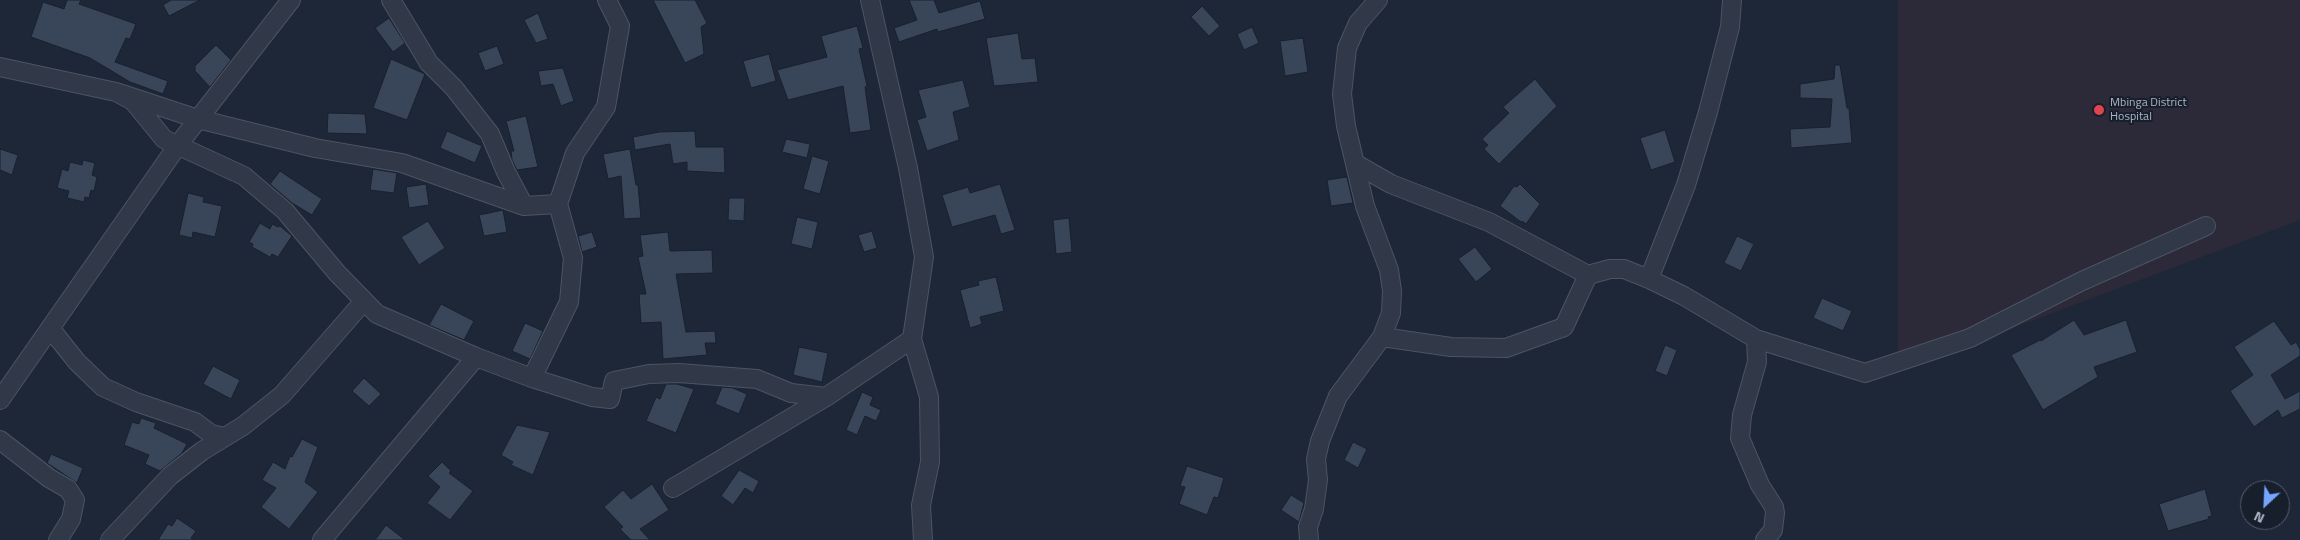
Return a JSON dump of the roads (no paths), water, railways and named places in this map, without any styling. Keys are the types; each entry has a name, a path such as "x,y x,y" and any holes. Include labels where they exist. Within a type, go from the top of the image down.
{"street":[{"path":"0,400 178,145 290,0"},
{"path":"391,0 429,63 454,88 490,134 524,206"},
{"path":"532,378 569,302 573,258 558,204 575,153 606,107 620,26 608,0"},
{"path":"870,0 908,168 924,257 912,339 929,397 930,462 921,505 923,540"},
{"path":"1309,540 1308,527 1314,509 1318,480 1316,459 1320,441 1338,396 1382,337 1391,313 1392,291 1389,270 1365,206 1346,126 1342,94 1347,48 1358,23 1378,0"},
{"path":"1649,279 1686,185 1708,112 1730,27 1732,0"},
{"path":"0,67 116,92 198,119 315,148 402,164 524,206 558,204"},
{"path":"116,92 133,101 164,139 244,176 285,211 364,301 384,318 476,357 532,378 592,396 610,399 614,381 649,374 680,373 756,379 791,392 826,397"},
{"path":"1356,164 1391,184 1490,222 1588,275 1610,269 1624,269 1684,296 1756,339 1865,373 1970,338 2082,281 2206,226"},
{"path":"1382,337 1451,347 1506,348 1564,327 1588,275"},
{"path":"110,540 170,476 202,451 243,426 282,395 364,301"},
{"path":"50,328 77,362 103,387 136,402 195,422 211,434 224,438"},
{"path":"673,488 826,397 912,339"},
{"path":"1756,339 1757,362 1742,416 1740,438 1760,485 1774,507 1775,513 1772,530 1765,540"},
{"path":"322,540 476,357"},
{"path":"0,440 49,478 68,489 75,500 71,519 58,540"}],"place":[{"name":"Mbinga District Hospital","path":"2099,110"}]}
